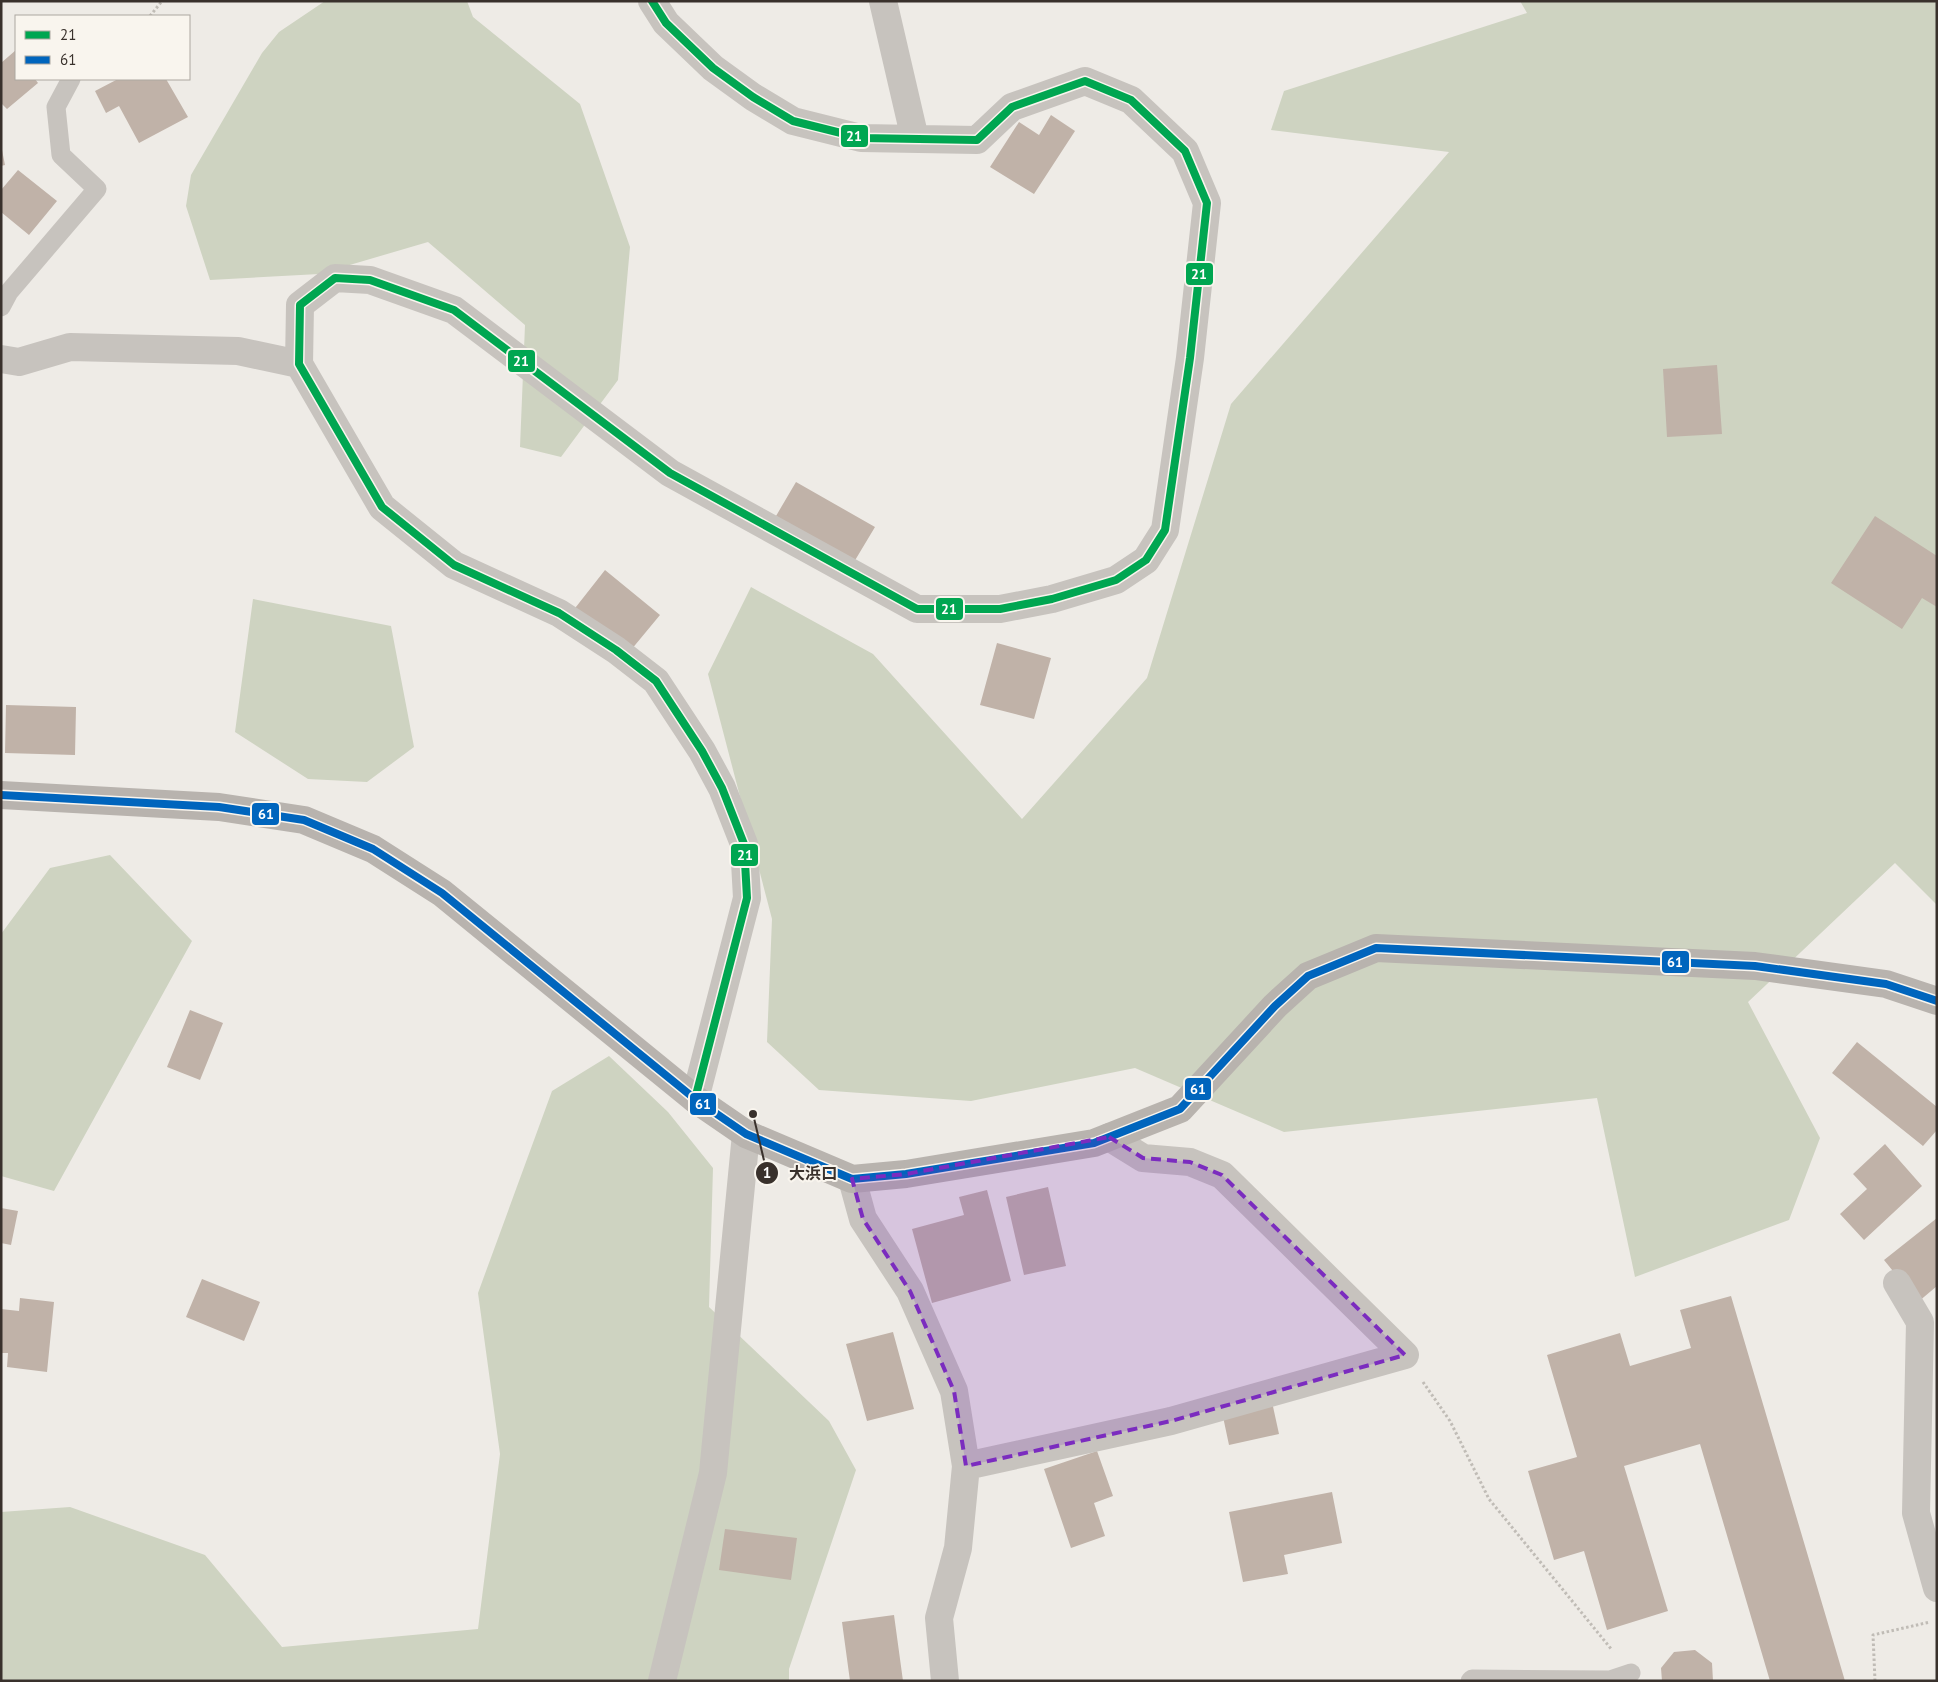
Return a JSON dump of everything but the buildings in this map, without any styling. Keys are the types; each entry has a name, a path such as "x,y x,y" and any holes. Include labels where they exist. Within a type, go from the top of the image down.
{"main road":[{"path":"1,795 228,808 304,820 372,849 442,893 695,1099 746,1134 852,1179 916,1173 1094,1143 1180,1108 1275,1006 1308,976 1376,948 1755,966 1886,984 1937,1001"}],"street":[{"path":"652,1 666,23 713,68 753,96 793,121 861,138 977,140 1012,107 1084,81 1131,100 1185,151 1207,202 1190,358 1165,530 1146,560 1116,580 1052,599 1000,610 917,609 670,473 454,310 370,280 335,278 300,305 300,364 382,507 454,565 558,613 616,650 656,681 702,751 722,788 744,844 747,898 695,1099"},
{"path":"883,1 915,140"},
{"path":"1,359 19,362 70,347 238,351 300,364"},
{"path":"662,1681 713,1473 746,1134"},
{"path":"966,1466 1171,1421 1405,1355 1222,1175 1190,1162 1143,1158 1109,1137"},
{"path":"852,1179 863,1219 910,1291 954,1390 966,1466 958,1548 939,1618 945,1681"},
{"path":"1897,1283 1920,1322 1916,1513 1937,1588"}],"lane":[{"path":"1,307 9,292 97,189 61,155 56,107 70,80"},
{"path":"1470,1681 1472,1679 1610,1680 1631,1673"}],"path":[{"path":"151,15 162,1"},
{"path":"1405,1355 1450,1422 1489,1499 1631,1673"},
{"path":"1875,1681 1873,1635 1932,1622 1937,1618"}],"highlighted area":[{"path":"1109,1137 1143,1158 1190,1162 1222,1175 1405,1355 1171,1421 966,1466 954,1391 910,1291 863,1219 852,1179 906,1174"}],"green space":[{"path":"325,1 467,1 473,17 580,104 630,247 618,380 561,457 520,447 525,325 428,242 319,274 210,280 186,206 191,175 262,53 279,32"},
{"path":"1520,1 1937,1 1937,905 1895,863 1748,1002 1820,1138 1789,1220 1635,1277 1597,1098 1284,1132 1135,1068 971,1101 819,1090 767,1042 772,919 708,674 751,587 873,654 1022,819 1147,678 1231,404 1449,152 1271,130 1284,91 1527,13"},
{"path":"253,599 391,626 414,747 367,782 308,779 235,732"},
{"path":"110,855 192,941 54,1191 1,1176 1,934 50,868"},
{"path":"609,1056 668,1112 713,1168 709,1307 829,1421 856,1470 789,1669 789,1681 1,1681 1,1512 70,1507 205,1555 282,1647 478,1629 500,1454 478,1293 552,1091"}],"transit line":[{"name":"21","path":"652,1 666,23 713,68 753,97 793,121 861,138 977,140 1012,107 1085,81 1131,100 1185,151 1207,203 1190,358 1165,530 1146,560 1116,580 1052,599 1000,609 917,609 670,473 454,310 370,280 335,278 300,305 299,364 382,507 454,565 559,613 616,650 656,681 702,751 722,788 744,844 747,898 695,1099"},
{"name":"61","path":"1,795 219,807 304,820 373,849 442,893 695,1099 746,1134 852,1179 906,1174 1094,1143 1180,1109 1275,1006 1308,976 1376,948 1755,966 1886,984 1937,1001"}],"place":[{"name":"大浜口","path":"753,1114"}]}
